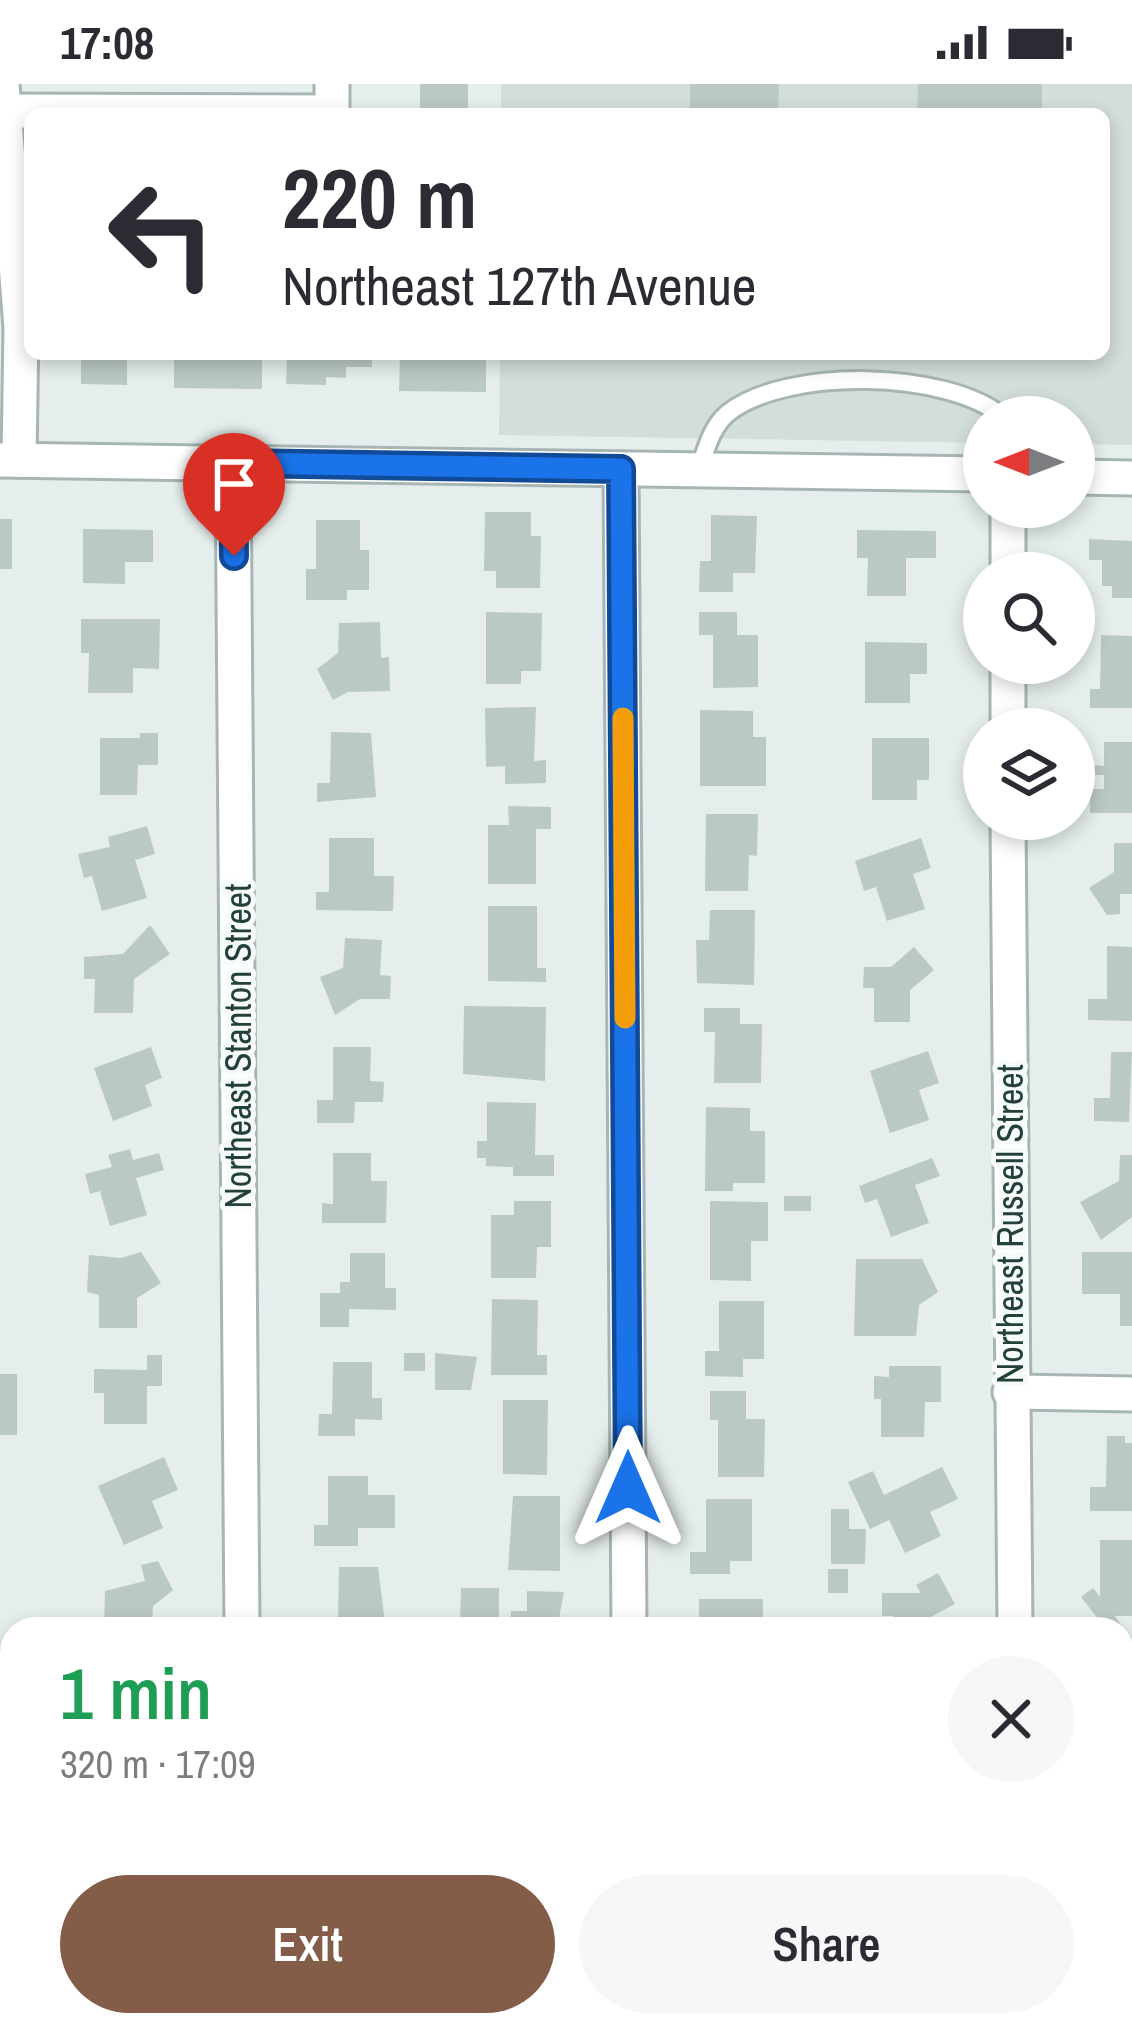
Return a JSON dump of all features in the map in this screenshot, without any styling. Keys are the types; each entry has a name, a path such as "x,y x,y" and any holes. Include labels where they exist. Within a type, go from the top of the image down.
{"street":[{"path":"332,98 3,97 21,328 9,460 963,474"},
{"name":"Northeast Stanton Street","path":"233,463 242,1617"},
{"path":"621,469 629,1617"},
{"path":"1095,477 1132,478"},
{"name":"Northeast Russell Street","path":"1009,840 1015,1617"},
{"path":"1010,1392 1132,1394"}],"lane":[{"path":"698,470 714,427 730,411 771,393 827,382 881,382 964,396"}],"shaded area":[{"path":"501,84 1132,84 1132,445 1095,444 1095,396 963,396 963,443 499,435 500,360 1110,360 1110,108 501,108"}],"building":[{"path":"420,84 468,84 468,108 420,108"},
{"path":"690,84 779,84 778,108 690,108"},
{"path":"918,84 1042,84 1042,108 917,108"},
{"path":"81,360 127,360 127,385 81,384"},
{"path":"174,360 262,360 262,389 174,388"},
{"path":"287,360 372,360 372,367 346,367 346,378 326,377 326,385 286,384"},
{"path":"400,360 486,360 486,392 399,391"},
{"path":"485,512 531,512 531,536 541,536 540,588 496,588 496,571 484,571"},
{"path":"711,515 757,516 755,573 733,573 733,592 699,592 700,561 711,561"},
{"path":"0,519 12,519 12,569 0,569"},
{"path":"316,520 360,520 360,550 369,550 369,590 347,590 347,600 306,600 306,569 316,569"},
{"path":"83,529 153,530 153,562 125,562 125,584 83,583"},
{"path":"857,530 936,531 936,558 906,558 906,596 867,596 868,558 857,558"},
{"path":"1089,539 1132,541 1132,598 1112,598 1112,586 1102,586 1102,560 1095,560 1095,552 1089,552"},
{"path":"486,612 542,613 541,671 521,671 521,684 486,684"},
{"path":"699,612 737,612 737,635 758,635 758,687 713,688 713,635 699,635"},
{"path":"81,619 160,619 159,669 133,668 133,693 88,693 89,653 81,653"},
{"path":"380,622 381,658 389,657 390,691 348,692 333,700 317,669 338,653 339,623"},
{"path":"1101,635 1132,636 1132,708 1090,708 1090,689 1100,689"},
{"path":"865,642 927,643 927,674 910,674 910,703 865,703"},
{"path":"536,707 534,761 546,760 546,783 505,784 505,766 486,767 485,708"},
{"path":"700,710 753,711 753,737 766,737 766,786 700,786"},
{"path":"331,732 371,733 376,797 317,802 317,783 330,783"},
{"path":"140,733 158,733 158,765 138,765 137,795 100,795 100,738 140,738"},
{"path":"872,738 929,738 929,780 917,780 917,800 872,800"},
{"path":"1104,742 1132,742 1132,813 1095,813 1095,789 1104,789 1104,775 1095,775 1095,765 1104,766"},
{"path":"508,806 551,807 551,829 536,829 536,884 488,884 488,825 509,825"},
{"path":"706,814 758,814 757,856 749,855 748,891 705,891"},
{"path":"147,826 155,854 135,860 147,898 102,911 92,876 84,878 78,854 110,847 108,837"},
{"path":"329,838 374,838 374,876 394,876 393,911 316,910 316,892 329,892"},
{"path":"921,838 931,868 913,874 925,909 887,921 876,887 864,891 855,861"},
{"path":"1114,843 1132,843 1132,894 1120,894 1120,914 1107,915 1089,888 1114,872"},
{"path":"488,906 537,906 537,968 546,968 546,982 488,981"},
{"path":"710,910 755,910 754,985 697,983 696,940 709,940"},
{"path":"150,925 170,954 134,979 133,1013 94,1013 95,979 84,979 84,957 123,954"},
{"path":"345,938 382,940 380,975 391,976 390,999 360,999 335,1015 320,977 343,968"},
{"path":"1107,946 1132,947 1132,1021 1088,1020 1088,999 1107,999"},
{"path":"914,947 934,970 910,990 910,1022 874,1022 874,988 863,988 864,967 891,967"},
{"path":"464,1006 546,1007 545,1081 463,1074"},
{"path":"704,1008 740,1008 740,1024 762,1024 761,1083 714,1083 715,1032 704,1032"},
{"path":"151,1047 162,1078 145,1085 152,1106 113,1121 94,1068"},
{"path":"333,1047 371,1047 370,1081 384,1082 383,1102 355,1102 354,1123 317,1123 317,1100 333,1100"},
{"path":"928,1051 939,1083 919,1090 929,1120 890,1133 870,1071"},
{"path":"1111,1052 1132,1052 1129,1122 1094,1121 1094,1098 1110,1098"},
{"path":"487,1102 536,1103 535,1155 554,1155 554,1176 513,1176 513,1167 486,1166 486,1158 477,1158 477,1141 487,1141"},
{"path":"706,1107 750,1108 750,1131 765,1131 765,1183 733,1183 733,1191 705,1191"},
{"path":"130,1149 133,1160 159,1153 164,1170 136,1178 147,1215 110,1226 100,1191 90,1194 85,1174 112,1167 108,1155"},
{"path":"333,1153 371,1153 371,1181 387,1181 386,1223 322,1223 322,1203 333,1204"},
{"path":"1120,1155 1132,1155 1132,1217 1101,1240 1080,1202 1119,1181"},
{"path":"932,1158 940,1176 915,1185 929,1223 891,1237 877,1199 865,1203 859,1186"},
{"path":"784,1196 811,1196 811,1211 784,1211"},
{"path":"514,1201 551,1201 551,1247 537,1247 536,1278 491,1278 491,1215 514,1215"},
{"path":"710,1201 768,1202 768,1241 751,1241 751,1281 710,1280"},
{"path":"141,1252 161,1283 137,1298 137,1328 99,1328 99,1295 87,1292 89,1255 121,1258"},
{"path":"1082,1252 1132,1252 1132,1326 1120,1326 1120,1294 1082,1294"},
{"path":"350,1253 385,1253 385,1288 396,1288 396,1310 349,1309 349,1327 320,1327 320,1293 340,1293 340,1282 350,1282"},
{"path":"856,1259 922,1259 938,1292 919,1305 916,1336 854,1336"},
{"path":"492,1299 538,1300 537,1355 547,1355 547,1375 491,1375"},
{"path":"719,1301 764,1301 764,1359 743,1359 743,1377 705,1376 705,1351 719,1351"},
{"path":"404,1353 425,1353 425,1371 404,1371"},
{"path":"435,1353 477,1357 471,1390 435,1390"},
{"path":"147,1355 162,1355 162,1386 147,1386 147,1424 104,1424 104,1393 94,1393 94,1369 147,1370"},
{"path":"333,1362 372,1362 372,1398 382,1398 382,1420 355,1419 355,1436 318,1436 319,1414 332,1414"},
{"path":"889,1366 941,1366 941,1402 925,1402 924,1437 881,1437 881,1399 874,1399 874,1376 889,1377"},
{"path":"0,1374 17,1374 17,1435 0,1435"},
{"path":"710,1391 746,1391 746,1419 765,1419 764,1477 718,1477 718,1420 710,1420"},
{"path":"503,1400 548,1400 547,1475 503,1474"},
{"path":"1107,1436 1125,1436 1125,1443 1132,1443 1132,1511 1090,1511 1090,1487 1106,1487"},
{"path":"164,1457 178,1490 152,1501 163,1528 124,1545 98,1486"},
{"path":"942,1467 958,1499 930,1512 941,1536 905,1553 889,1520 870,1529 848,1482 873,1471 884,1495"},
{"path":"328,1476 368,1476 368,1495 395,1495 395,1528 358,1528 358,1546 314,1546 314,1525 328,1525"},
{"path":"513,1496 560,1496 560,1571 508,1570"},
{"path":"706,1499 752,1499 752,1561 730,1561 730,1574 690,1574 690,1552 706,1552"},
{"path":"831,1509 849,1509 849,1529 866,1529 865,1564 831,1564"},
{"path":"1100,1540 1132,1540 1132,1616 1097,1617 1081,1597 1093,1588 1100,1597"},
{"path":"158,1561 173,1590 153,1606 153,1617 104,1617 105,1591 145,1581 141,1565"},
{"path":"339,1567 378,1567 384,1617 338,1617"},
{"path":"828,1569 848,1569 848,1593 828,1593"},
{"path":"938,1573 955,1604 931,1617 882,1616 882,1593 921,1593 916,1585"},
{"path":"461,1588 499,1588 499,1617 460,1617"},
{"path":"527,1591 564,1592 559,1617 511,1617 511,1611 527,1611"},
{"path":"699,1599 763,1599 763,1617 699,1617"}],"slow traffic":[{"path":"623,718 625,1018"}],"route":[{"path":"234,556 233,463 621,469 628,1488"}]}
